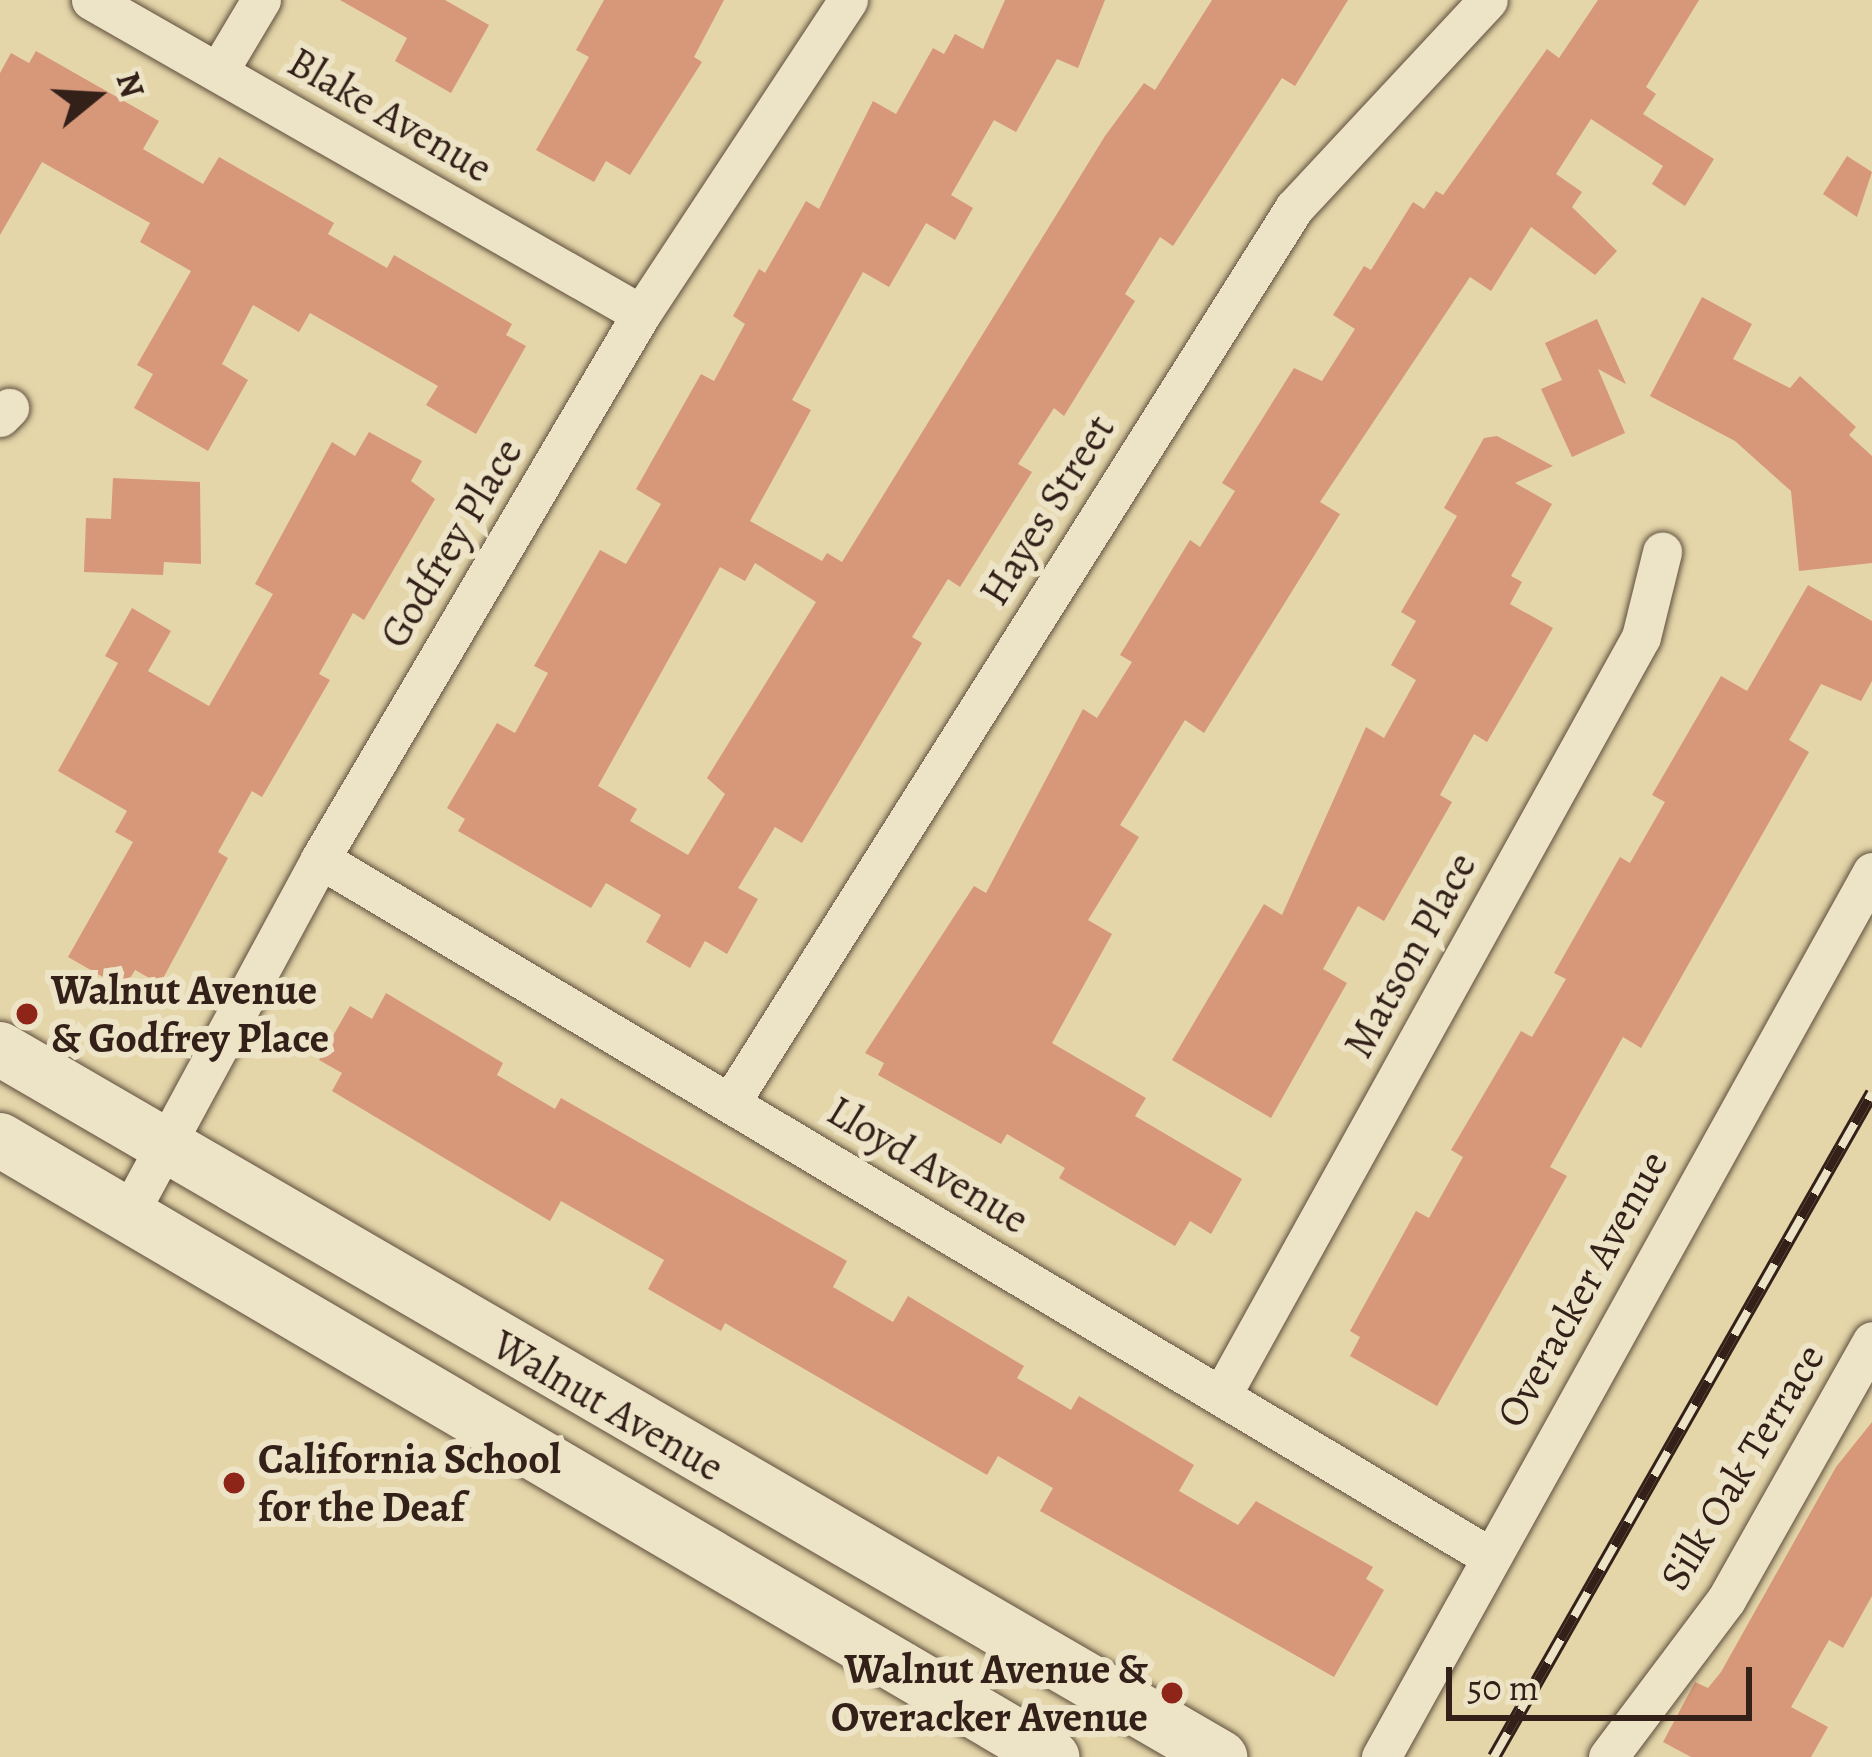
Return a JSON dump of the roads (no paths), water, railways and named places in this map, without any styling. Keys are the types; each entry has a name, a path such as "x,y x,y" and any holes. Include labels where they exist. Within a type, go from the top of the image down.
{"main road":[{"name":"Walnut Avenue","path":"0,1049 164,1151 1220,1757"},
{"name":"Walnut Avenue","path":"0,1140 125,1220 1052,1757"}],"street":[{"name":"Blake Avenue","path":"91,0 641,314"},
{"path":"218,72 261,0"},
{"name":"Godfrey Place","path":"125,1220 320,859 641,314 848,0"},
{"name":"Hayes Street","path":"730,1103 1294,208 1488,0"},
{"name":"Matson Place","path":"1221,1396 1641,637 1662,552"},
{"name":"Lloyd Avenue","path":"320,859 1487,1555"},
{"name":"Overacker Avenue","path":"1381,1757 1487,1555 1872,872"},
{"name":"Silk Oak Terrace","path":"1620,1753 1726,1600 1872,1342"}],"railway":[{"path":"1494,1757 1872,1093"}],"place":[{"name":"Walnut Avenue & Godfrey Place","path":"27,1014"},
{"name":"California School for the Deaf","path":"234,1483"},
{"name":"Walnut Avenue & Overacker Avenue","path":"1172,1693"}]}
